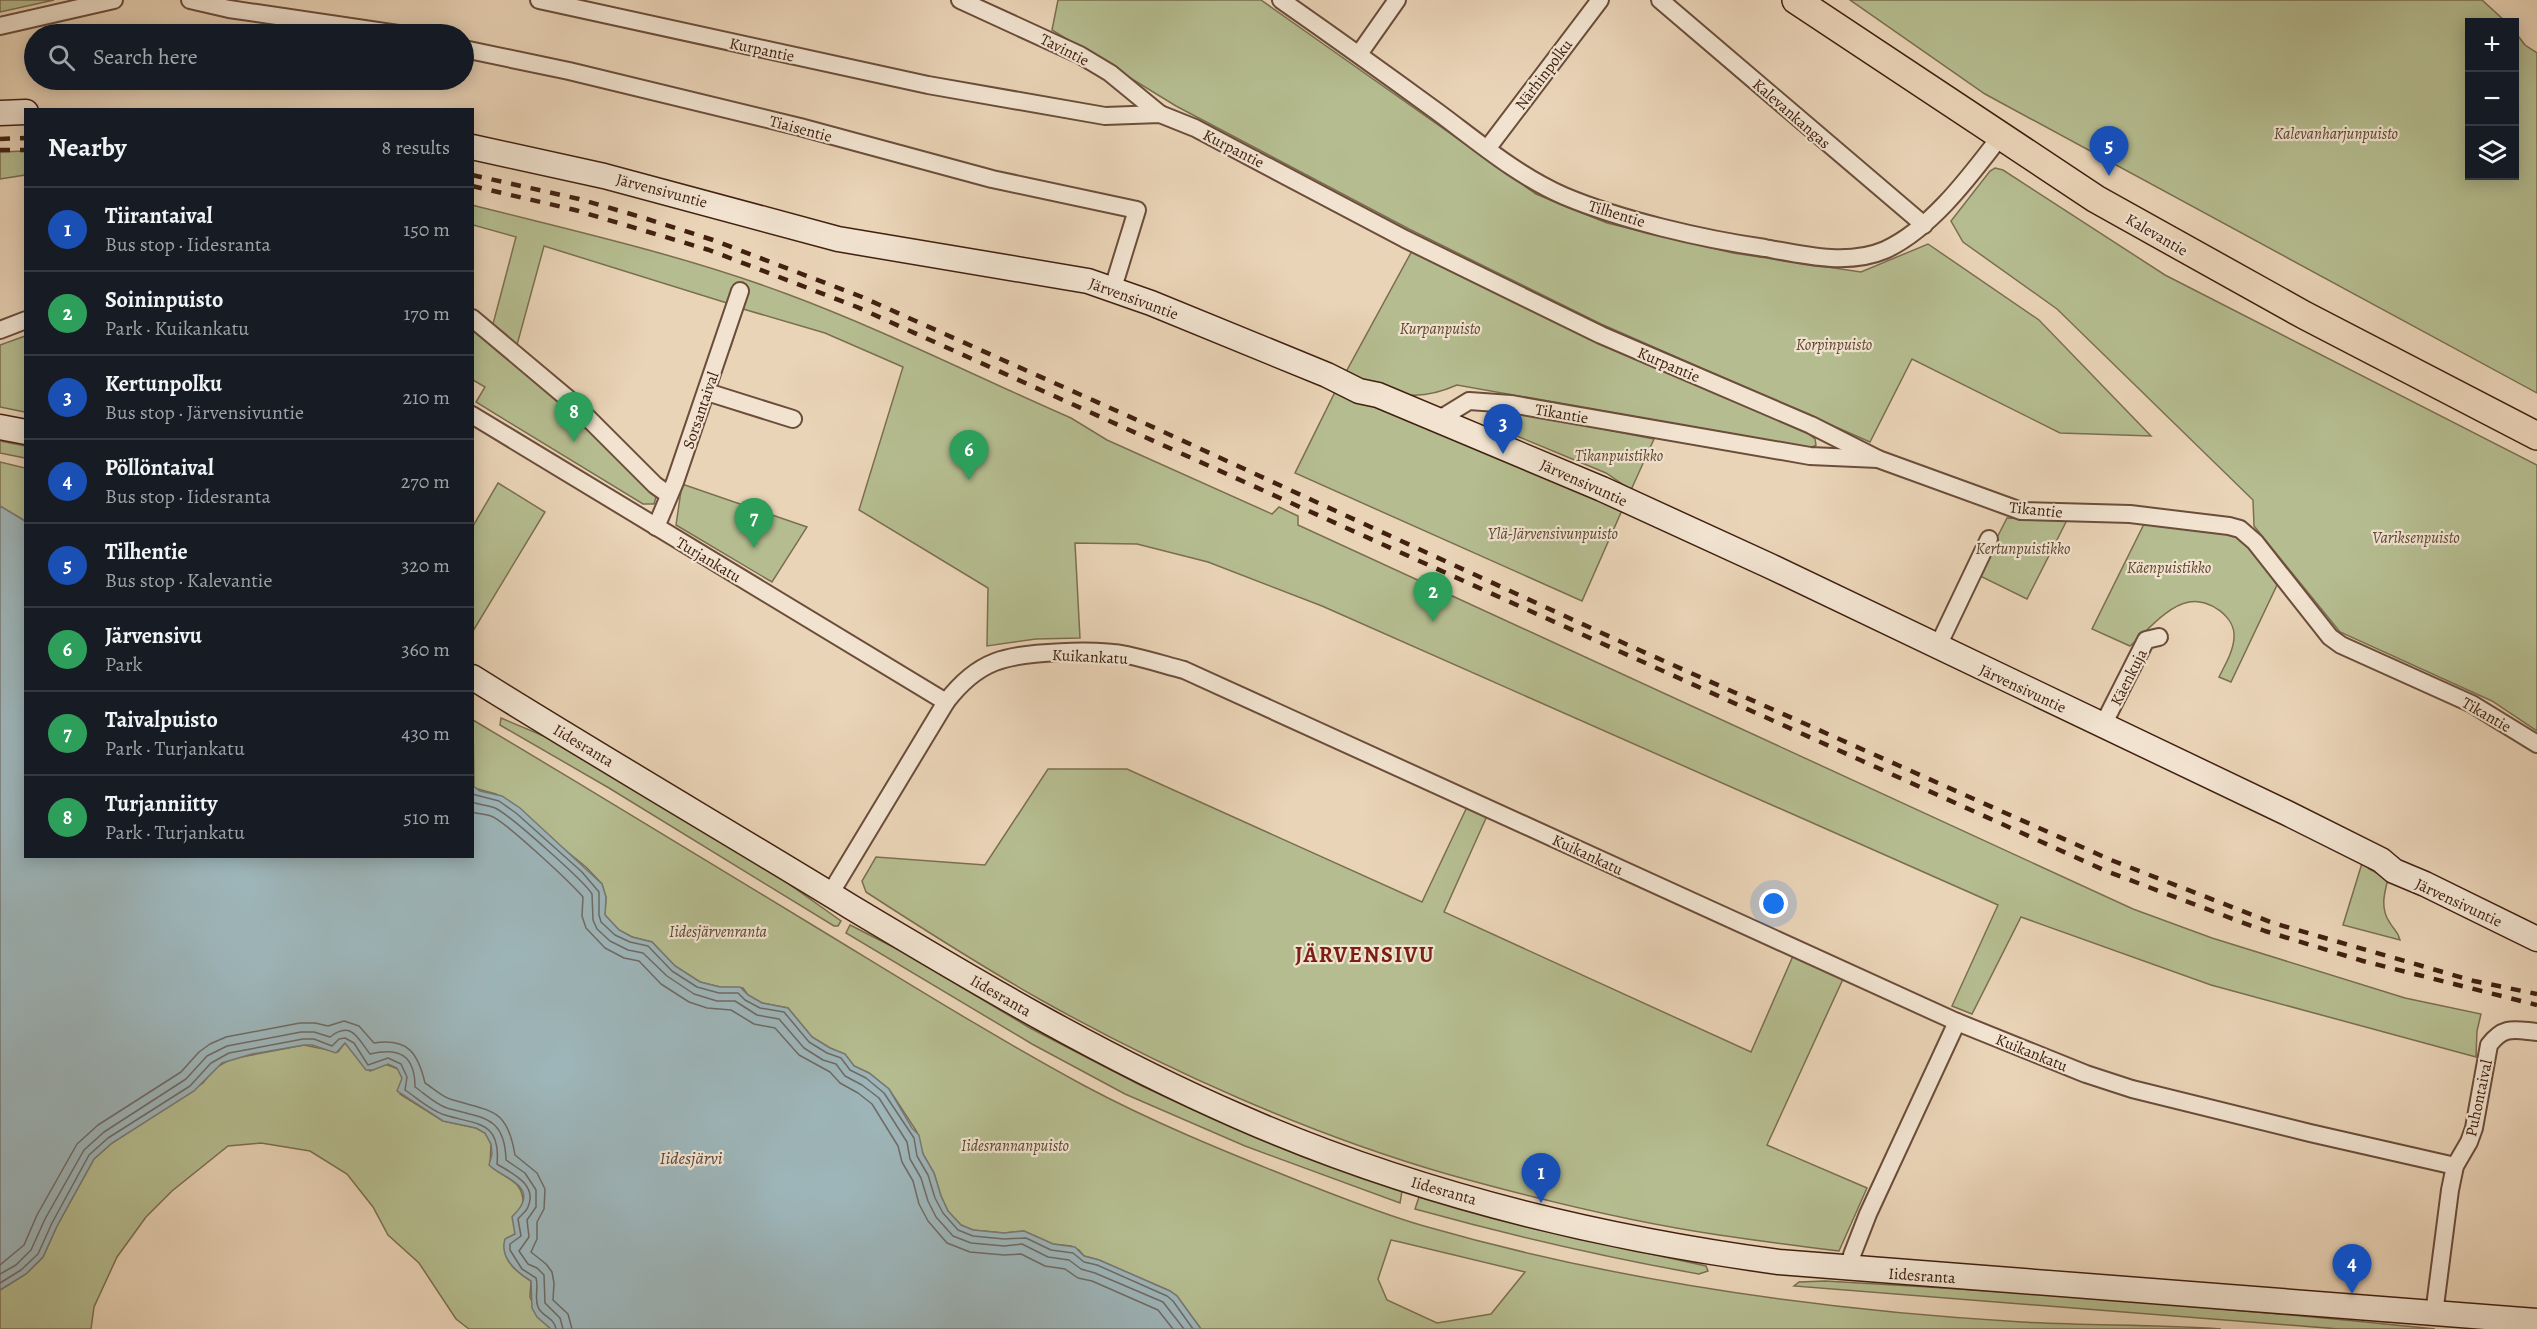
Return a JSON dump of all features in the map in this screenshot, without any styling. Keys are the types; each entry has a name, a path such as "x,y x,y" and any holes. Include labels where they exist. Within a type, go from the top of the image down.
{"main road":[{"name":"Kalevantie","path":"1796,0 2081,190 2304,315 2537,436"}],"street":[{"path":"0,26 114,0"},
{"path":"190,0 241,11 330,24"},
{"name":"Kurpantie","path":"539,0 928,85 1105,117 1160,114 1205,133 1405,239 1601,335 1811,425 1878,459"},
{"name":"Tavintie","path":"960,0 1080,55 1110,73 1160,114"},
{"name":"Tilhentie","path":"1281,0 1359,54 1487,149 1562,195 1596,208 1744,245 1796,254 1857,257 1885,250 1924,225 2000,136"},
{"path":"1359,54 1396,0"},
{"name":"Närhinpolku","path":"1487,149 1600,0"},
{"name":"Kalevankangas","path":"1660,0 1924,225"},
{"name":"Tiaisentie","path":"474,51 569,71 788,124 992,179 1137,210 1113,288"},
{"path":"0,113 24,112"},
{"name":"Järvensivuntie","path":"474,147 604,176 838,239 1037,271 1113,288 1326,375 1346,386 1378,395 1602,489 2320,829 2380,860 2394,871 2537,939"},
{"name":"Sorsantaival","path":"656,527 706,392 740,291"},
{"path":"474,320 572,402 655,485 669,495"},
{"path":"0,330 24,321"},
{"path":"706,392 793,419"},
{"name":"Tikantie","path":"1438,420 1469,401 1491,402 1810,456 1878,459 2013,509 2130,514 2218,524 2240,529 2254,542 2330,637 2341,645 2480,707 2537,744"},
{"name":"Turjankatu","path":"474,416 946,702"},
{"path":"0,427 24,432"},
{"path":"1937,648 1989,539"},
{"name":"Käenkuja","path":"2103,725 2146,640 2159,637"},
{"name":"Kuikankatu","path":"831,894 946,702 966,679 1011,656 1029,654 1124,655 1185,670 1957,1022 2086,1074 2132,1089 2317,1135 2456,1166"},
{"name":"Iidesranta","path":"474,677 905,940 1089,1045 1243,1119 1351,1161 1414,1182 1576,1226 1714,1253 1851,1269 2537,1321"},
{"path":"1851,1269 1852,1255 1868,1214 1957,1022"},
{"name":"Puhontaival","path":"2434,1314 2450,1190 2456,1166 2474,1128 2489,1045 2496,1035 2506,1030 2537,1032"}],"green space":[{"path":"0,0 54,0 0,12"},
{"name":"Korpinpuisto","path":"1058,0 1261,0 1536,194 1607,223 1733,253 1861,272 1928,244 2039,320 2151,436 2060,433 1912,359 1870,442 1601,324 1409,229 1176,106 1052,30"},
{"name":"Kalevanharjunpuisto","path":"1850,0 2482,0 2502,18 2465,18 2465,180 2519,180 2519,37 2525,45 2537,53 2537,393 1985,94"},
{"path":"24,151 24,175 0,179 0,152"},
{"name":"Variksenpuisto","path":"1995,168 2003,170 2165,275 2537,465 2537,731 2492,701 2340,632 2254,526 2253,500 2057,309 1963,242 1951,221 1990,171"},
{"path":"474,206 631,245 710,268 787,294 859,323 1071,418 1107,440 1272,514 1279,507 1298,516 1298,525 2133,909 2212,938 2405,998 2481,1014 2477,1031 2476,1057 2211,985 2021,917 1972,1014 1952,1006 1998,905 1322,606 1208,562 1137,544 1075,543 1080,638 1036,639 987,646 988,588 859,510 903,367 825,333 743,309 730,349 715,344 727,303 544,246 517,345 493,324 516,237 474,225"},
{"name":"Kurpanpuisto","path":"1413,249 1806,432 1815,439 1816,445 1811,448 1457,385 1426,394 1400,394 1346,372"},
{"path":"474,325 568,406 653,490 656,497 654,504 643,504 476,402 485,387 474,381"},
{"path":"24,337 24,412 0,407 0,345"},
{"name":"Ylä-Järvensivunpuisto","path":"1336,390 1623,508 1582,601 1295,473"},
{"name":"Tikanpuistikko","path":"1501,409 1654,439 1631,490 1606,473 1500,429 1491,421 1491,416"},
{"path":"0,441 24,446 24,458 0,453"},
{"path":"0,462 24,468 24,520 0,506"},
{"path":"498,483 545,512 474,629 474,524"},
{"path":"682,484 807,527 772,582 676,525"},
{"name":"Kertunpuistikko","path":"2007,518 2067,520 2027,599 1978,575"},
{"name":"Käenpuistikko","path":"2144,524 2232,534 2247,543 2277,585 2231,682 2219,677 2232,648 2233,630 2226,616 2213,606 2197,602 2181,604 2158,620 2130,646 2092,629"},
{"path":"501,718 553,740 779,877 841,921 838,926 834,926 609,788 500,725"},
{"name":"Iidesrannanpuisto","path":"474,721 947,1007 1083,1085 1136,1112 1217,1148 1345,1199 1408,1221 1497,1246 1571,1263 1645,1278 1795,1301 1870,1310 2022,1322 2221,1329 1201,1329 1177,1296 1170,1291 1099,1260 1084,1256 1071,1246 1053,1244 1024,1231 1004,1233 973,1230 961,1225 948,1211 934,1173 923,1154 917,1132 889,1089 869,1073 854,1066 845,1054 812,1037 788,1008 762,1003 748,995 743,988 720,987 700,982 675,966 652,942 632,937 619,930 605,915 606,897 602,884 586,867 496,794 474,788","holes":["1391,1240 1525,1272 1491,1314 1437,1323 1387,1300 1378,1279"]},
{"path":"1048,769 1127,769 1422,902 1467,807 1487,816 1444,912 1751,1052 1793,956 1843,979 1767,1145 1867,1188 1839,1251 1685,1230 1582,1209 1447,1174 1343,1140 1239,1098 1089,1026 996,974 866,892 862,881 876,857 985,865"},
{"path":"2363,860 2369,869 2388,879 2384,907 2387,918 2400,940 2343,925"},
{"path":"850,925 901,951 1030,1028 1142,1086 1234,1128 1402,1191 1400,1203 1245,1146 1125,1094 1032,1044 846,933"},
{"path":"345,1043 370,1071 385,1064 398,1069 402,1078 400,1094 443,1121 476,1128 485,1133 491,1144 490,1165 512,1180 520,1189 522,1196 523,1204 514,1219 515,1234 507,1238 505,1245 507,1258 519,1273 531,1281 530,1297 540,1319 551,1329 469,1329 456,1319 419,1263 388,1235 373,1207 347,1174 310,1151 261,1143 228,1146 172,1191 146,1217 117,1257 94,1307 91,1329 0,1329 0,1290 26,1274 43,1257 57,1226 94,1159 112,1143 203,1083 215,1068 231,1059 304,1045 338,1052"},
{"path":"1419,1197 1536,1229 1706,1266 1708,1271 1699,1274 1592,1253 1486,1228 1415,1209"},
{"path":"1825,1281 2130,1301 2435,1329 2339,1329 1794,1286 1799,1282"}],"water":[{"name":"Iidesjärvi","path":"0,506 24,520 24,858 474,858 474,787 480,791 502,796 520,808 602,884 606,897 605,915 619,930 632,937 652,942 675,966 700,982 720,987 740,987 762,1003 788,1008 812,1037 845,1054 854,1066 869,1073 889,1089 912,1128 919,1135 923,1154 934,1173 948,1211 961,1225 973,1230 1004,1233 1024,1231 1053,1244 1075,1247 1084,1256 1099,1260 1170,1291 1177,1296 1201,1329 551,1329 537,1317 532,1308 531,1281 515,1269 507,1259 505,1239 515,1234 512,1217 521,1206 524,1198 523,1192 514,1181 489,1165 492,1154 491,1144 485,1133 476,1128 443,1121 397,1091 402,1078 397,1068 388,1064 373,1070 366,1070 345,1043 336,1053 312,1045 304,1045 252,1054 222,1063 194,1091 112,1143 94,1159 57,1226 43,1257 26,1274 0,1290"}],"railway":[{"path":"0,139 24,138"},
{"path":"0,150 24,150"},
{"path":"474,175 579,199 641,217 713,240 862,297 1155,428 1628,645 2111,860 2273,923 2474,981 2537,994"},
{"path":"474,186 575,210 709,250 857,307 2106,871 2265,931 2363,961 2537,1005"}],"place":[{"name":"Tilhentie","path":"2109,176"},
{"name":"Turjanniitty","path":"574,442"},
{"name":"Kertunpolku","path":"1503,454"},
{"name":"Järvensivu","path":"969,480"},
{"name":"Taivalpuisto","path":"754,548"},
{"name":"Soininpuisto","path":"1433,622"},
{"name":"Tiirantaival","path":"1541,1203"},
{"name":"Pöllöntaival","path":"2352,1294"}],"district":[{"name":"JÄRVENSIVU","path":"1365,954"}],"park label":[{"name":"Iidesjärvenranta","path":"718,931"}]}
